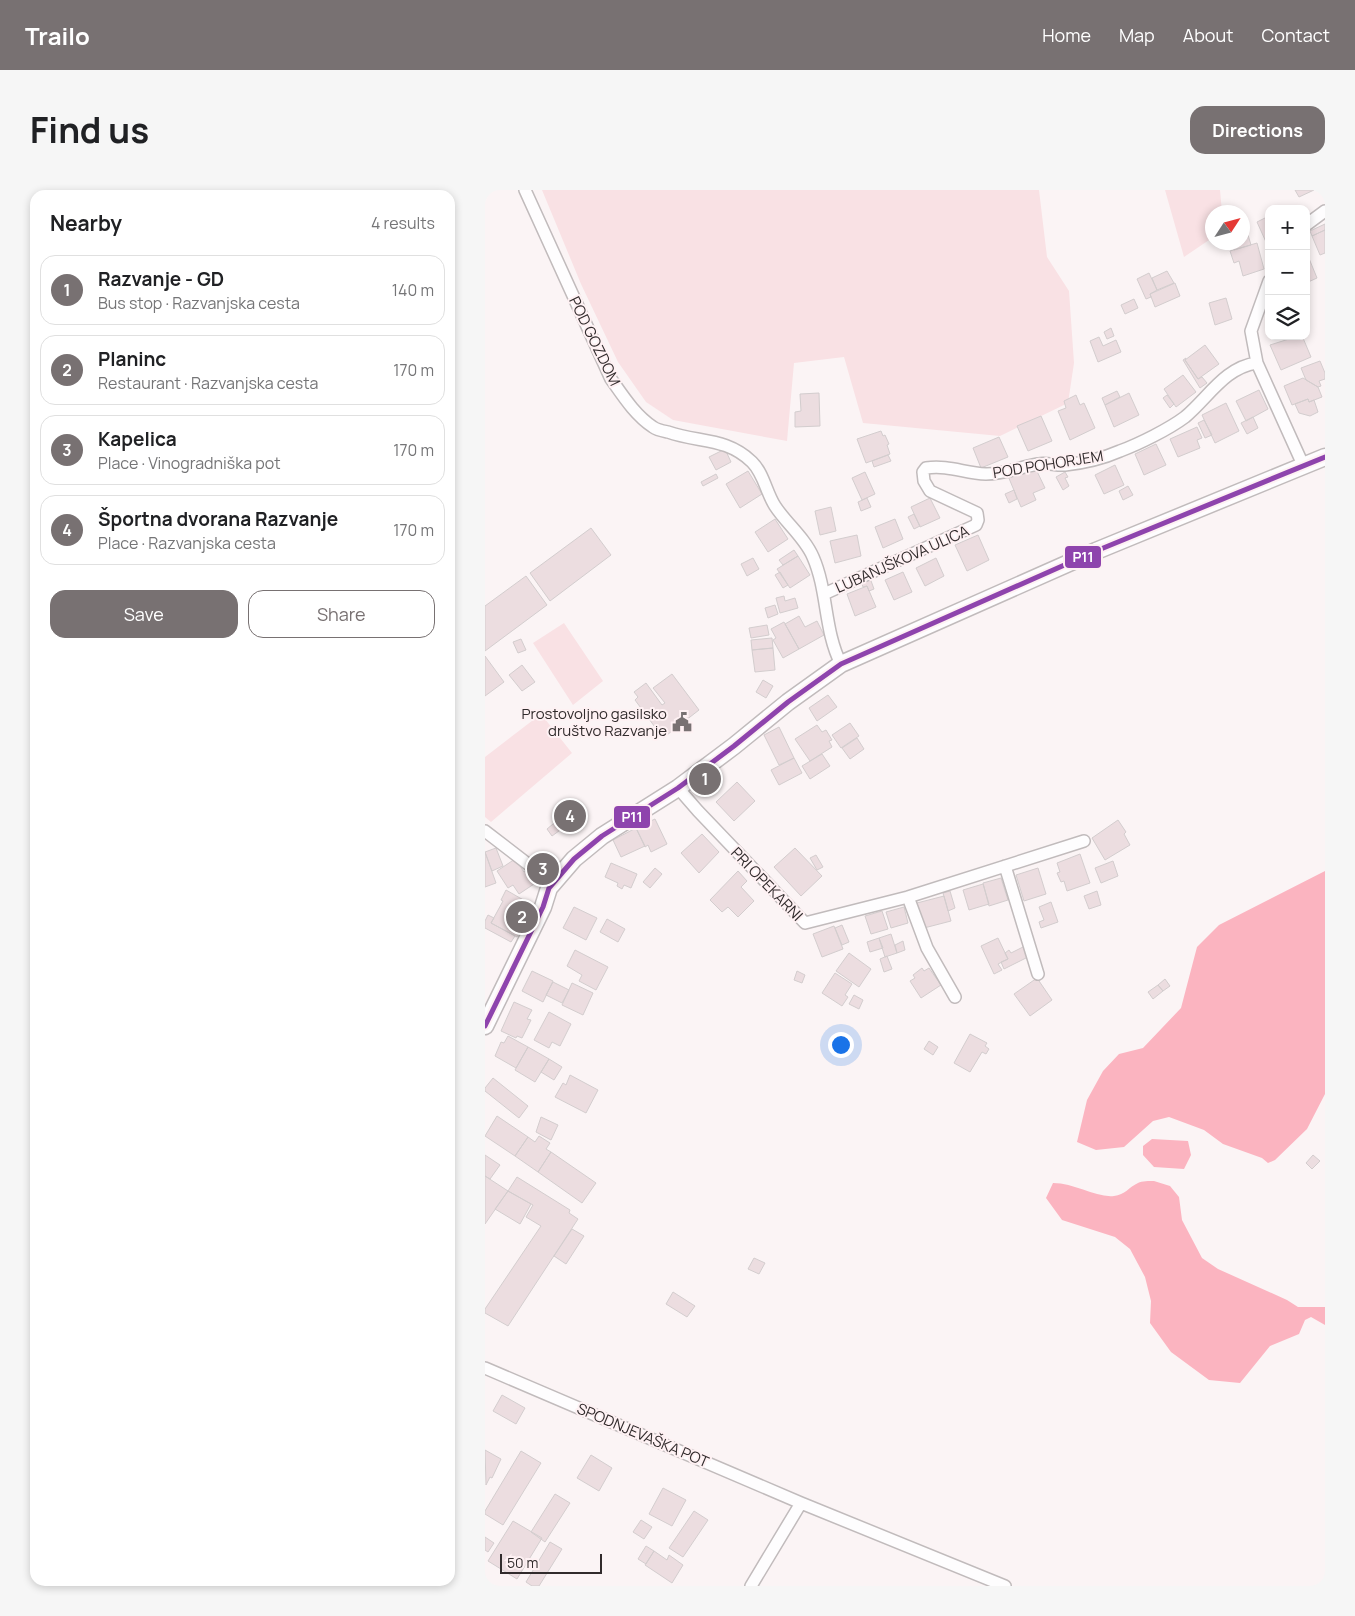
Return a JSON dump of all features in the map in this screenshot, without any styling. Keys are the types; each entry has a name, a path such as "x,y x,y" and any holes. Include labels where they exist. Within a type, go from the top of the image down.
{"street":[{"name":"POD GOZDOM","path":"525,190 611,379 629,406 654,428 681,437 713,441 733,447 753,464 765,482 774,505 813,556 825,594 829,626 841,664"},
{"path":"1310,222 1325,211"},
{"path":"1265,292 1251,331 1257,363 1297,456 1304,467"},
{"name":"POD POHORJEM","path":"929,491 924,481 923,472 926,468 939,466 983,474 1002,474 1040,463 1064,465 1121,451 1184,417 1226,377 1244,365 1257,363"},
{"path":"485,1026 543,907 547,883 602,836 678,788 734,746 787,702 841,664 1096,551 1325,458"},
{"name":"LUBANJŠKOVA ULICA","path":"825,594 976,526 978,520 977,513 929,491"},
{"name":"PRI OPEKARNI","path":"678,788 805,923 908,897 1084,841"},
{"path":"485,831 547,883"},
{"path":"1005,866 1038,974"},
{"path":"908,897 927,948 955,997"},
{"name":"SPODNJEVAŠKA POT","path":"485,1368 801,1503 1005,1586"},
{"path":"751,1586 801,1503"}],"shaded area":[{"path":"542,190 1039,190 1047,257 1069,291 1074,363 1068,403 1000,436 863,423 844,357 794,363 787,441 673,420 646,402 618,362 581,284"},
{"path":"1165,190 1220,190 1221,205 1205,205 1205,243 1184,257"},
{"path":"564,623 603,681 573,705 533,643"},
{"path":"541,714 572,753 491,822 485,817 485,757"},
{"path":"1325,871 1325,1094 1307,1129 1275,1160 1268,1163 1262,1158 1223,1144 1204,1130 1169,1117 1153,1121 1124,1147 1096,1150 1077,1142 1087,1100 1103,1071 1119,1054 1143,1048 1181,1008 1197,947 1219,925"},
{"path":"1152,1139 1188,1141 1191,1155 1184,1169 1154,1167 1143,1155 1143,1146"},
{"path":"1154,1181 1170,1186 1179,1197 1182,1220 1202,1258 1218,1269 1287,1300 1298,1307 1325,1307 1325,1325 1311,1317 1305,1320 1299,1334 1270,1346 1240,1383 1209,1380 1171,1352 1150,1323 1151,1301 1145,1277 1130,1249 1115,1237 1062,1220 1046,1198 1053,1183 1069,1185 1100,1195 1114,1196 1121,1194 1140,1182"}],"building":[{"path":"1295,190 1314,190 1299,197"},
{"path":"1265,218 1265,240 1257,222"},
{"path":"1325,224 1325,230 1312,236 1310,231"},
{"path":"1325,230 1325,253 1320,255 1312,236"},
{"path":"1257,243 1264,269 1243,276 1239,261 1234,263 1230,251 1250,250 1250,245"},
{"path":"1310,261 1317,278 1310,281"},
{"path":"1167,271 1174,283 1157,290 1152,278"},
{"path":"1149,273 1157,290 1150,294 1151,297 1146,299 1137,279"},
{"path":"1175,283 1180,296 1155,307 1150,294"},
{"path":"1226,298 1232,319 1215,325 1209,303"},
{"path":"1134,299 1138,308 1125,314 1121,305"},
{"path":"1111,328 1114,336 1107,339 1104,332"},
{"path":"1099,337 1103,346 1116,340 1121,352 1098,362 1090,341"},
{"path":"1286,340 1304,340 1311,357 1281,370 1270,345"},
{"path":"1205,345 1219,364 1198,379 1185,360"},
{"path":"1186,358 1185,360 1198,379 1202,377 1207,383 1200,388 1183,360"},
{"path":"1320,361 1325,373 1325,379 1319,381 1321,386 1318,387 1306,380 1301,368"},
{"path":"1183,375 1196,392 1176,407 1164,389"},
{"path":"1303,378 1318,387 1322,397 1309,402 1308,399 1292,405 1284,386"},
{"path":"1259,390 1268,409 1246,421 1236,401"},
{"path":"1117,391 1120,397 1105,405 1102,398"},
{"path":"819,393 820,426 795,427 795,412 801,411 800,394"},
{"path":"1129,393 1139,415 1114,427 1105,405"},
{"path":"1076,395 1080,405 1084,403 1095,428 1070,440 1058,411 1066,408 1064,401"},
{"path":"1167,395 1174,404 1170,408 1163,398"},
{"path":"1308,399 1309,402 1314,400 1318,412 1310,416 1299,413 1295,404"},
{"path":"1226,403 1239,431 1215,443 1202,415"},
{"path":"1041,416 1052,441 1028,451 1017,426"},
{"path":"1253,417 1258,428 1247,434 1241,423"},
{"path":"1204,420 1212,435 1205,438 1198,423"},
{"path":"1197,427 1202,438 1197,440 1200,448 1178,457 1170,439"},
{"path":"881,431 889,444 887,445 890,454 866,463 857,439"},
{"path":"999,437 1008,457 981,468 973,448"},
{"path":"1156,444 1166,465 1144,475 1135,454"},
{"path":"725,449 731,462 716,470 709,457"},
{"path":"888,455 891,461 874,467 872,461"},
{"path":"1034,465 1045,488 1033,493 1036,500 1021,507 1008,476"},
{"path":"1115,465 1124,485 1104,494 1095,475"},
{"path":"748,471 762,494 740,508 726,484"},
{"path":"865,472 875,494 862,500 852,478"},
{"path":"1065,472 1068,477 1065,478 1069,486 1063,490 1056,477"},
{"path":"716,474 718,478 703,486 701,482"},
{"path":"1128,486 1133,495 1123,500 1119,491"},
{"path":"1014,490 1017,499 1009,503 1005,494"},
{"path":"867,498 871,507 861,511 858,502"},
{"path":"930,498 940,518 920,527 911,507"},
{"path":"831,507 836,531 820,535 815,511"},
{"path":"914,514 920,526 914,529 908,517"},
{"path":"775,519 788,539 768,552 755,532"},
{"path":"895,519 903,539 883,548 875,527"},
{"path":"591,528 611,555 550,601 530,573"},
{"path":"857,535 861,556 835,563 830,541"},
{"path":"978,535 989,560 967,571 955,545"},
{"path":"794,550 798,556 783,565 779,560"},
{"path":"798,556 810,575 790,588 777,569"},
{"path":"753,558 759,569 747,576 741,564"},
{"path":"936,558 944,576 925,586 916,568"},
{"path":"780,572 788,585 783,588 775,575"},
{"path":"903,572 912,592 894,600 885,580"},
{"path":"526,576 547,605 485,651 485,606"},
{"path":"870,578 874,589 869,591 867,586 863,587 861,582"},
{"path":"867,586 876,607 855,616 847,594"},
{"path":"784,596 785,601 795,598 798,608 780,613 776,598"},
{"path":"775,605 778,614 768,618 765,608"},
{"path":"799,616 805,627 817,621 824,635 799,649 785,624"},
{"path":"784,622 799,649 783,658 773,640 776,638 771,629"},
{"path":"767,625 769,635 751,638 749,628"},
{"path":"772,638 773,648 752,650 751,640"},
{"path":"521,639 526,650 518,653 513,642"},
{"path":"773,648 775,670 755,672 752,650"},
{"path":"485,656 504,682 485,696"},
{"path":"522,665 535,682 522,691 509,675"},
{"path":"672,674 699,710 663,738 635,700 638,697 634,692 646,683 662,705 665,703 653,688"},
{"path":"763,680 773,686 766,698 756,692"},
{"path":"828,695 837,707 817,721 809,708"},
{"path":"850,723 859,736 841,748 832,735"},
{"path":"817,725 822,732 826,730 832,740 829,741 832,747 810,761 795,739"},
{"path":"779,727 794,758 779,765 764,735"},
{"path":"857,738 864,749 850,759 842,748"},
{"path":"822,754 830,766 810,779 802,766"},
{"path":"794,758 802,773 779,785 771,770"},
{"path":"737,782 755,801 734,821 716,802"},
{"path":"572,801 584,819 565,832 563,828 552,836 547,829 559,819 555,814"},
{"path":"655,819 667,844 651,852 648,845 645,847 636,828"},
{"path":"1118,820 1126,832 1124,834 1130,845 1105,860 1092,838"},
{"path":"636,828 645,846 621,857 613,840"},
{"path":"702,834 719,852 699,873 681,853"},
{"path":"496,848 503,866 492,871 485,852"},
{"path":"795,848 822,876 801,896 774,867"},
{"path":"485,852 496,883 485,887"},
{"path":"1080,854 1090,883 1067,891 1064,881 1061,882 1057,873 1060,872 1057,863"},
{"path":"816,855 823,867 817,870 810,858"},
{"path":"515,859 524,872 529,869 537,882 519,894 513,885 508,888 497,871"},
{"path":"1113,861 1118,876 1101,883 1095,868"},
{"path":"611,863 637,874 631,888 624,885 622,889 617,886 618,883 605,877"},
{"path":"655,868 662,874 650,888 643,882"},
{"path":"1038,868 1046,894 1024,901 1016,875"},
{"path":"738,871 747,881 741,887 754,901 738,917 728,907 722,912 710,900"},
{"path":"1001,878 1008,900 989,906 983,883"},
{"path":"983,884 989,904 969,910 963,890"},
{"path":"506,890 534,906 517,937 491,923 503,901 501,900"},
{"path":"950,891 955,908 948,911 943,893"},
{"path":"1097,891 1101,905 1089,909 1084,896"},
{"path":"944,896 951,921 924,928 917,903"},
{"path":"1051,902 1058,922 1041,928 1039,922 1044,920 1039,907"},
{"path":"574,907 597,918 586,940 563,928"},
{"path":"904,907 908,923 891,928 886,912"},
{"path":"882,911 888,929 871,934 865,916"},
{"path":"488,915 494,918 491,923 515,936 511,942 485,928 485,921"},
{"path":"607,919 625,929 618,942 600,932"},
{"path":"842,925 849,942 842,945 835,928"},
{"path":"834,926 843,949 822,957 813,934"},
{"path":"891,934 897,953 885,957 879,938"},
{"path":"879,938 883,948 870,952 867,942"},
{"path":"998,938 1008,959 998,964 1002,970 994,974 981,946"},
{"path":"903,941 905,950 897,953 895,945"},
{"path":"1023,947 1028,957 1004,969 1001,962 1008,959 1005,953 1009,950 1011,953"},
{"path":"575,950 608,967 596,990 579,981 582,975 567,966"},
{"path":"849,953 871,969 859,987 836,971"},
{"path":"887,956 892,969 884,972 880,959"},
{"path":"922,968 924,971 929,968 941,985 921,998 910,981 915,978 913,975"},
{"path":"532,971 553,981 543,1002 522,991"},
{"path":"797,971 805,975 802,983 794,980"},
{"path":"835,973 852,984 845,995 848,997 842,1006 822,993"},
{"path":"1037,978 1052,1000 1030,1016 1014,994"},
{"path":"1165,979 1170,986 1163,991 1158,985"},
{"path":"553,982 569,990 562,1003 546,995"},
{"path":"572,983 593,993 583,1015 562,1005"},
{"path":"1158,985 1163,991 1153,999 1148,992"},
{"path":"854,995 863,1000 859,1009 849,1004"},
{"path":"514,1002 532,1010 527,1019 531,1020 522,1038 517,1036 516,1038 501,1031"},
{"path":"549,1012 571,1024 560,1046 552,1042 549,1048 534,1040"},
{"path":"970,1034 987,1043 985,1046 989,1049 986,1054 982,1052 970,1072 954,1063"},
{"path":"508,1036 528,1047 516,1068 495,1056 501,1042 504,1043"},
{"path":"929,1041 938,1047 933,1055 924,1049"},
{"path":"528,1047 549,1059 535,1082 515,1070"},
{"path":"549,1059 562,1067 554,1080 541,1072"},
{"path":"570,1075 598,1090 586,1113 555,1097 563,1083 566,1085"},
{"path":"493,1078 528,1106 519,1118 485,1091 485,1088"},
{"path":"497,1116 528,1137 515,1156 485,1136"},
{"path":"541,1117 558,1125 551,1140 536,1132"},
{"path":"539,1136 550,1143 546,1149 551,1152 538,1172 515,1156 528,1137 535,1142"},
{"path":"551,1152 596,1183 582,1203 538,1172"},
{"path":"485,1155 500,1165 490,1179 485,1176"},
{"path":"1313,1155 1320,1161 1312,1169 1306,1163"},
{"path":"485,1176 508,1191 485,1224"},
{"path":"517,1177 570,1210 569,1213 578,1219 508,1326 485,1313 485,1309 541,1226 526,1217 533,1205 508,1191"},
{"path":"508,1191 531,1204 520,1224 495,1209"},
{"path":"572,1229 584,1236 566,1264 554,1256"},
{"path":"754,1258 765,1263 759,1274 748,1269"},
{"path":"673,1292 695,1306 687,1317 666,1304"},
{"path":"502,1395 525,1408 516,1424 493,1411"},
{"path":"485,1450 501,1459 492,1478 490,1477 486,1485"},
{"path":"521,1451 541,1463 503,1525 485,1514 485,1511"},
{"path":"591,1455 612,1468 599,1491 577,1478"},
{"path":"663,1488 686,1500 672,1526 649,1514"},
{"path":"555,1494 570,1503 545,1542 531,1532"},
{"path":"694,1511 708,1520 683,1557 669,1548"},
{"path":"641,1520 652,1527 644,1539 633,1532"},
{"path":"513,1521 542,1538 517,1579 488,1561"},
{"path":"485,1537 494,1543 488,1552 485,1550"},
{"path":"550,1542 562,1549 539,1586 532,1586 526,1582"},
{"path":"646,1546 654,1551 646,1564 638,1559"},
{"path":"654,1551 667,1560 669,1555 683,1565 672,1583 645,1565"}],"transit line":[{"name":"P11","path":"485,1026 543,907 549,888 574,859 602,836 678,788 788,702 841,664 1096,551 1325,457"}],"place":[{"name":"Prostovoljno gasilsko društvo Razvanje","path":"682,722"},
{"name":"Razvanje - GD","path":"705,779"},
{"name":"Športna dvorana Razvanje","path":"570,816"},
{"name":"Kapelica","path":"543,869"},
{"name":"Planinc","path":"522,917"}]}
